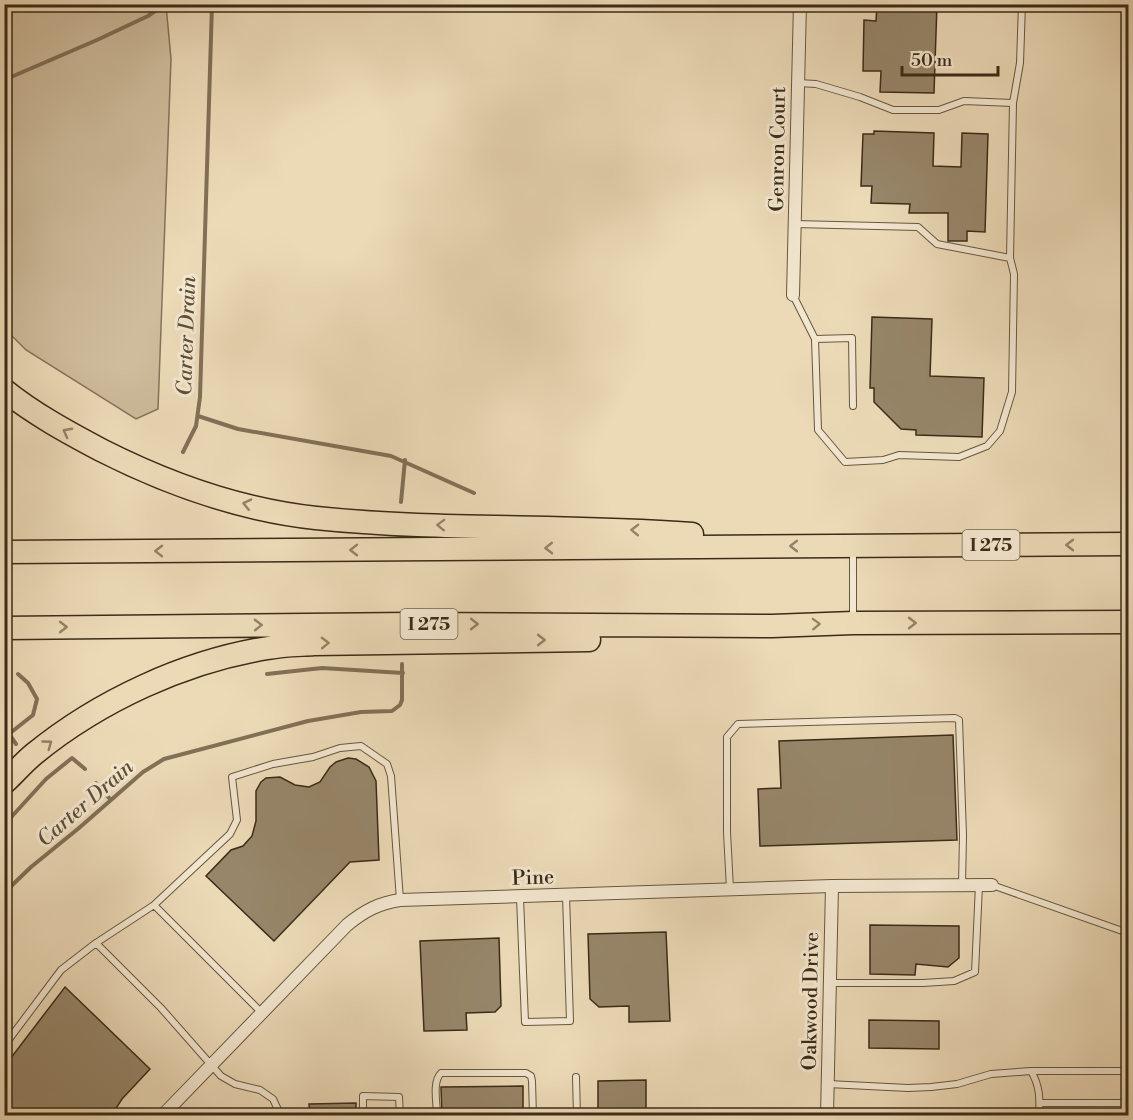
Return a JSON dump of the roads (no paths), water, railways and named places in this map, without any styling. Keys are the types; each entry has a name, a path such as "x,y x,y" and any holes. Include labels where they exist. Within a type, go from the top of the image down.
{"highway":[{"path":"4,390 58,428 129,464 184,487 244,504 326,519 702,534 734,546"},
{"name":"I 275","path":"4,552 1128,544"},
{"name":"I 275","path":"4,628 400,624 772,626 853,623 1128,622"},
{"path":"4,783 32,755 67,730 134,691 168,676 238,654 314,644 699,637 772,626"}],"street":[{"name":"Genron Court","path":"793,295 800,4"},
{"name":"Pine","path":"162,1116 360,914 381,904 400,900 832,886 986,885"},
{"name":"Oakwood Drive","path":"827,1116 832,886"}],"lane":[{"path":"793,295 815,339 818,430 846,462 883,460 899,455 959,457 987,446 1000,431 1012,392 1011,340 1014,274 1010,258 1013,103 1020,63 1022,4"},
{"path":"798,82 827,87 893,110 939,110 964,101 1013,103"},
{"path":"795,224 918,227 937,244 1010,258"},
{"path":"815,339 852,338 853,406"},
{"path":"853,545 853,623"},
{"path":"730,890 726,832 727,737 738,724 955,718 960,720 962,885"},
{"path":"4,1046 61,970 96,943 154,905 230,834 237,820 232,777 273,764 313,757 340,748 361,746 387,764 390,776 400,900"},
{"path":"830,983 954,981 975,972 986,885 1128,933"},
{"path":"520,897 525,1022 570,1021 567,895"},
{"path":"154,905 262,1013"},
{"path":"96,943 161,1008 221,1076 235,1084 260,1090 273,1099 281,1116"},
{"path":"828,1084 908,1088 957,1084 991,1074 1031,1071 1128,1071"},
{"path":"1031,1071 1038,1083 1039,1116"},
{"path":"437,1116 436,1083 441,1073 526,1073 531,1076 532,1081 533,1116"},
{"path":"576,1077 576,1116"},
{"path":"363,1116 363,1096 399,1097 400,1116"},
{"path":"1040,1103 1128,1103"}],"waterway":[{"path":"4,80 148,16 165,4"},
{"name":"Carter Drain","path":"183,452 196,426 200,397 212,4"},
{"name":"Carter Drain","path":"198,416 238,429 391,456 474,493"},
{"name":"Carter Drain","path":"401,502 405,460"},
{"name":"Carter Drain","path":"4,893 31,867 143,772 164,759 308,721 361,712 392,711 400,705 402,700 402,664"},
{"path":"267,674 322,668 403,673"},
{"path":"16,744 9,734 33,715 37,699 28,683 18,674"},
{"path":"4,742 8,736 11,739"},
{"path":"4,825 46,779 72,758 85,769"},
{"path":"96,783 110,799"}]}
